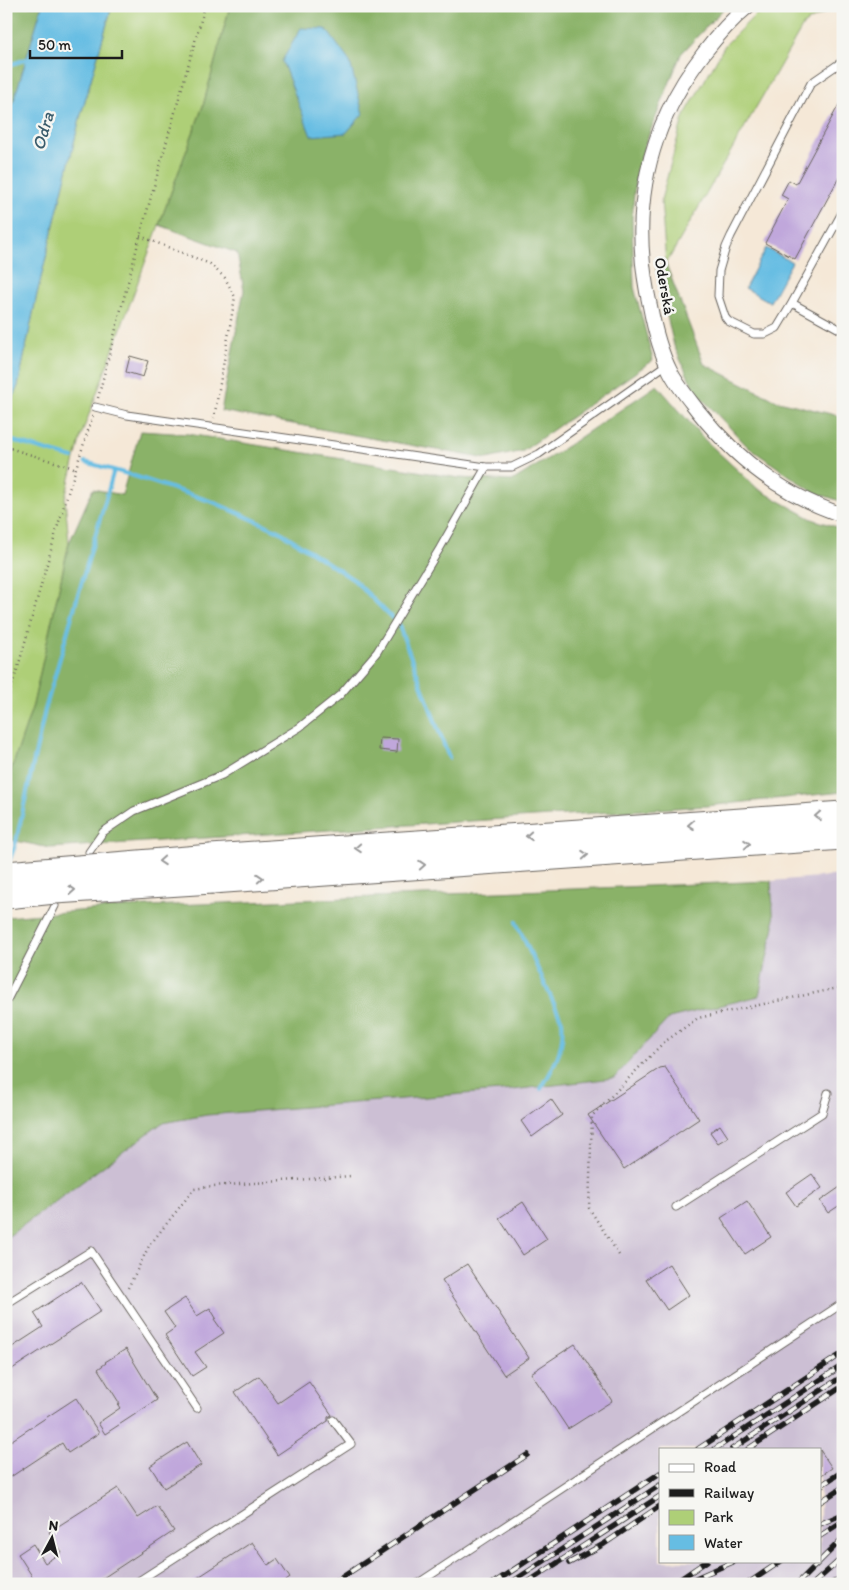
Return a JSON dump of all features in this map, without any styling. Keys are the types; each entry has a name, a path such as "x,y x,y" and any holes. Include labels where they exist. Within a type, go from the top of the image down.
{"highway":[{"path":"6,896 211,869 843,814"},
{"path":"6,874 211,869 843,837"}],"street":[{"name":"Oderská","path":"748,6 719,36 680,88 658,135 648,170 643,206 642,262 652,319 667,364 680,388 708,423 756,469 799,497 843,514"}],"lane":[{"path":"843,61 811,83 726,247 720,271 718,296 728,321 754,334 764,334 777,328 843,211"},
{"path":"792,303 843,331"},
{"path":"95,407 127,415 486,467 512,468 539,454 667,364"},
{"path":"89,852 104,832 134,811 222,776 300,727 340,695 377,652 486,467"},
{"path":"6,1002 55,906"},
{"path":"676,1207 822,1113 828,1093"},
{"path":"6,1304 90,1251 197,1408"},
{"path":"417,1584 843,1303"},
{"path":"134,1584 351,1444 333,1420"}],"path":[{"path":"6,704 69,487 95,407 140,236 205,6"},
{"path":"140,236 210,264 225,278 235,297 212,426"},
{"path":"6,447 76,469"},
{"path":"620,1255 589,1208 592,1116 663,1043 698,1018 843,987"},
{"path":"122,1298 149,1246 194,1189 351,1176"}],"shaded area":[{"path":"843,875 843,1584 6,1584 6,1238 162,1123 207,1115 512,1090 614,1078 669,1018 759,996 774,926 771,881"}],"green space":[{"path":"13,6 42,6 6,127 6,24"},
{"path":"112,6 230,6 203,106 81,436 65,498 69,543 33,705 6,786 6,414 18,386 37,294 80,118"},
{"path":"230,6 726,6 681,54 644,147 635,182 632,219 634,287 653,360 523,451 487,459 221,411 244,290 237,253 159,225 203,106"},
{"path":"771,6 836,6 804,24 666,264 661,200 683,118 725,45 755,15"},
{"path":"666,264 704,364 775,400 843,417 843,502 813,492 748,447 695,391 674,346 656,268"},
{"path":"657,385 705,440 758,489 812,519 843,529 843,792 706,806 50,848 6,839 6,786 33,705 69,543 93,489 122,495 140,431 188,434 460,478 512,481"},
{"path":"771,881 774,926 759,996 669,1018 614,1078 512,1090 207,1115 162,1123 6,1238 6,917 124,907"}],"water":[{"name":"Odra","path":"42,6 112,6 80,118 37,294 18,386 6,414 6,127"},
{"path":"301,28 326,29 350,62 363,114 346,133 311,136 282,61"},
{"path":"766,248 792,262 770,302 745,288"}],"building":[{"path":"843,97 843,170 795,259 765,243 788,199 781,195 789,180 796,184"},
{"path":"130,356 148,361 143,377 126,372"},
{"path":"380,738 398,739 397,752 379,750"},
{"path":"665,1067 699,1119 624,1169 588,1115 660,1068"},
{"path":"551,1099 562,1115 532,1137 521,1121"},
{"path":"720,1125 728,1137 718,1143 710,1132"},
{"path":"812,1174 822,1188 796,1206 786,1192"},
{"path":"843,1185 843,1203 828,1213 820,1201"},
{"path":"747,1201 771,1237 745,1254 721,1218"},
{"path":"523,1202 547,1239 523,1255 499,1218"},
{"path":"467,1264 529,1358 504,1375 442,1280"},
{"path":"669,1264 689,1295 667,1310 646,1279"},
{"path":"81,1282 101,1311 6,1373 6,1351 43,1327 34,1313"},
{"path":"185,1298 197,1316 210,1308 216,1318 214,1319 224,1333 195,1352 206,1367 192,1376 165,1335 175,1328 164,1312"},
{"path":"575,1344 612,1401 568,1429 531,1373"},
{"path":"126,1349 157,1400 105,1434 98,1423 120,1408 118,1405 120,1404 98,1369 105,1362"},
{"path":"259,1376 278,1403 309,1382 332,1415 328,1417 328,1421 277,1455 235,1392"},
{"path":"76,1398 99,1433 68,1453 62,1443 6,1480 6,1444"},
{"path":"187,1442 201,1465 164,1488 150,1466"},
{"path":"822,1453 832,1468 822,1475"},
{"path":"118,1488 138,1518 157,1506 174,1531 94,1584 37,1584 18,1554 33,1544 45,1563 62,1552 49,1532"},
{"path":"252,1542 268,1565 277,1559 290,1578 282,1584 188,1584"}],"waterway":[{"path":"6,66 30,59"},
{"path":"6,439 73,458"},
{"path":"85,462 213,502 279,531 354,580 392,618"},
{"path":"10,859 15,846 45,710 114,470"},
{"path":"398,623 449,758"},
{"path":"516,922 562,1021 562,1040 558,1057 541,1089"}],"railway":[{"path":"700,1448 843,1353"},
{"path":"717,1448 843,1365"},
{"path":"734,1448 843,1376"},
{"path":"750,1448 843,1386"},
{"path":"332,1584 527,1455"},
{"path":"822,1485 843,1471"},
{"path":"492,1584 659,1474"},
{"path":"509,1584 659,1486"},
{"path":"822,1501 843,1487"},
{"path":"525,1584 659,1497"},
{"path":"569,1563 604,1544 659,1507"},
{"path":"822,1523 843,1514"},
{"path":"822,1535 843,1521"},
{"path":"822,1559 843,1538"},
{"path":"813,1584 843,1557"},
{"path":"673,1584 706,1562"},
{"path":"682,1584 733,1562"},
{"path":"747,1584 780,1562"},
{"path":"797,1584 819,1562"},
{"path":"831,1584 843,1576"}]}
